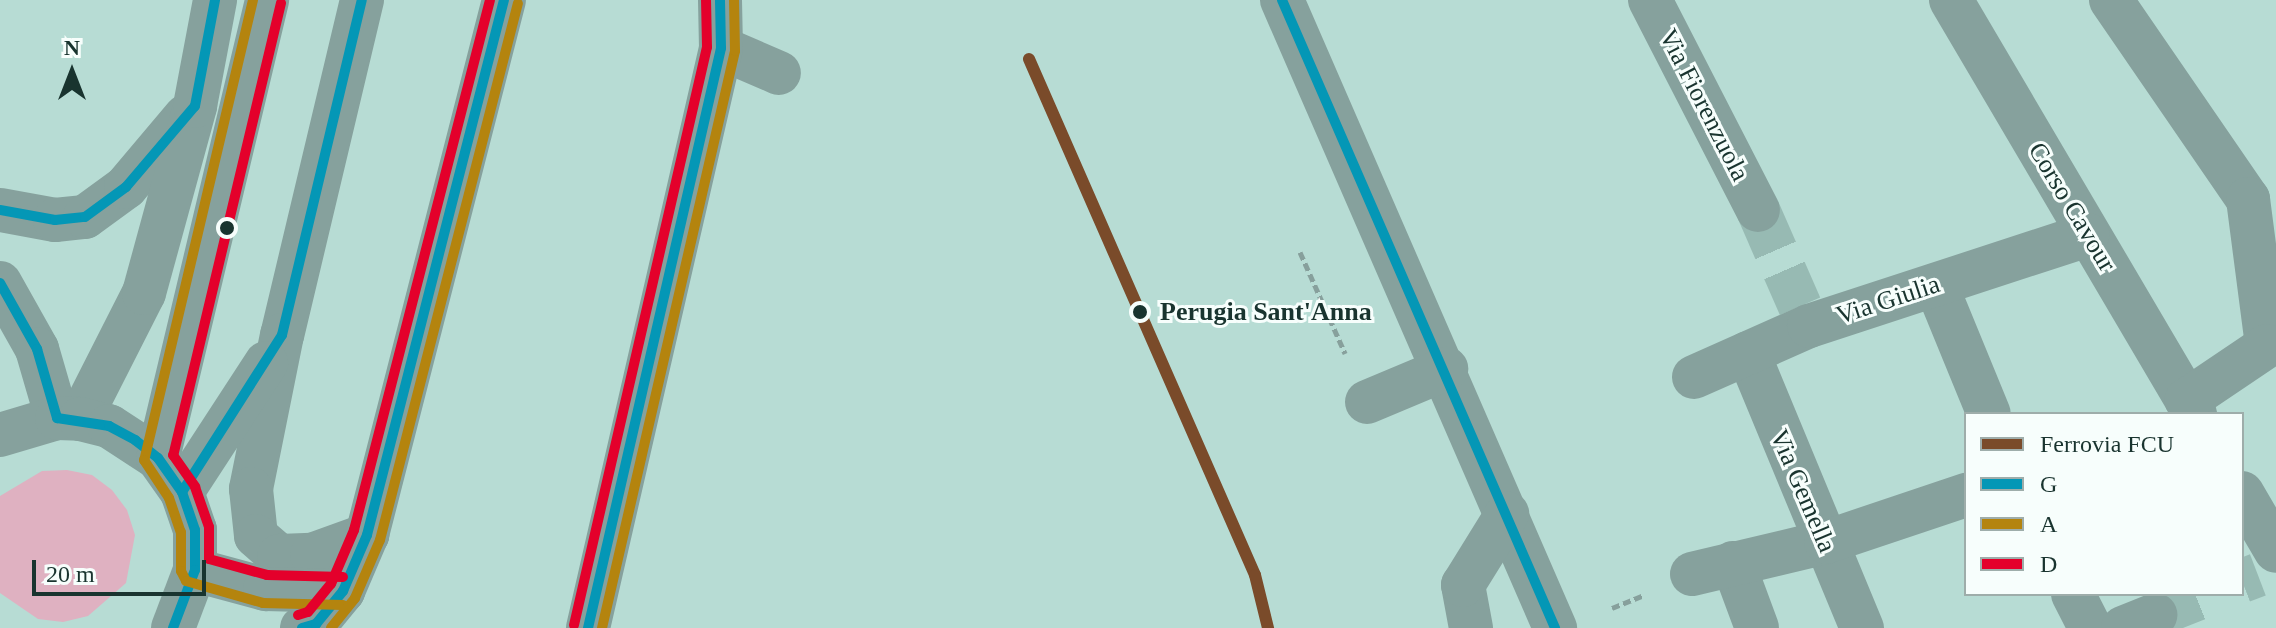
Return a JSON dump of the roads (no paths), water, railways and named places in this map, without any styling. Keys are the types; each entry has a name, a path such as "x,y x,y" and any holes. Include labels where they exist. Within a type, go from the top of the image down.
{"street":[{"path":"69,419 144,293 195,106 215,0"},
{"path":"170,475 267,0"},
{"path":"362,0 282,335 251,489 256,536 279,556 312,555 367,535"},
{"path":"310,627 343,591 367,535 504,0"},
{"path":"588,628 721,48 720,0"},
{"path":"1282,0 1446,369 1555,628"},
{"name":"Via Fiorenzuola","path":"1650,0 1758,210"},
{"name":"Corso Cavour","path":"1951,0 2191,410"},
{"path":"2111,0 2262,194 2272,348 2191,410"},
{"path":"721,48 779,73"},
{"path":"4,213 55,220 85,217 126,187 195,106"},
{"name":"Via Giulia","path":"1694,377 1748,353 1804,316 1936,285 2087,235"},
{"path":"0,283 37,349 69,419"},
{"path":"1936,285 1988,412"},
{"path":"170,475 282,335"},
{"name":"Via Gemella","path":"1748,353 1862,628"},
{"path":"1367,402 1446,369"},
{"path":"0,435 69,419 109,426 170,475 195,530 195,570 174,628"},
{"path":"1757,628 1713,568 1826,542 1964,496"},
{"path":"2244,498 2270,565"},
{"path":"1471,628 1463,585 1507,514"},
{"path":"195,570 265,589 343,591"},
{"path":"2074,596 2090,628"}],"tunnel":[{"path":"1758,210 1800,306"},
{"path":"2244,580 2258,575"},
{"path":"2156,615 2204,596"}],"rail line":[{"name":"FCU","path":"1029,59 1255,575 1268,628"}],"place":[{"name":"Perugia Sant'Anna","path":"1140,312"}]}
